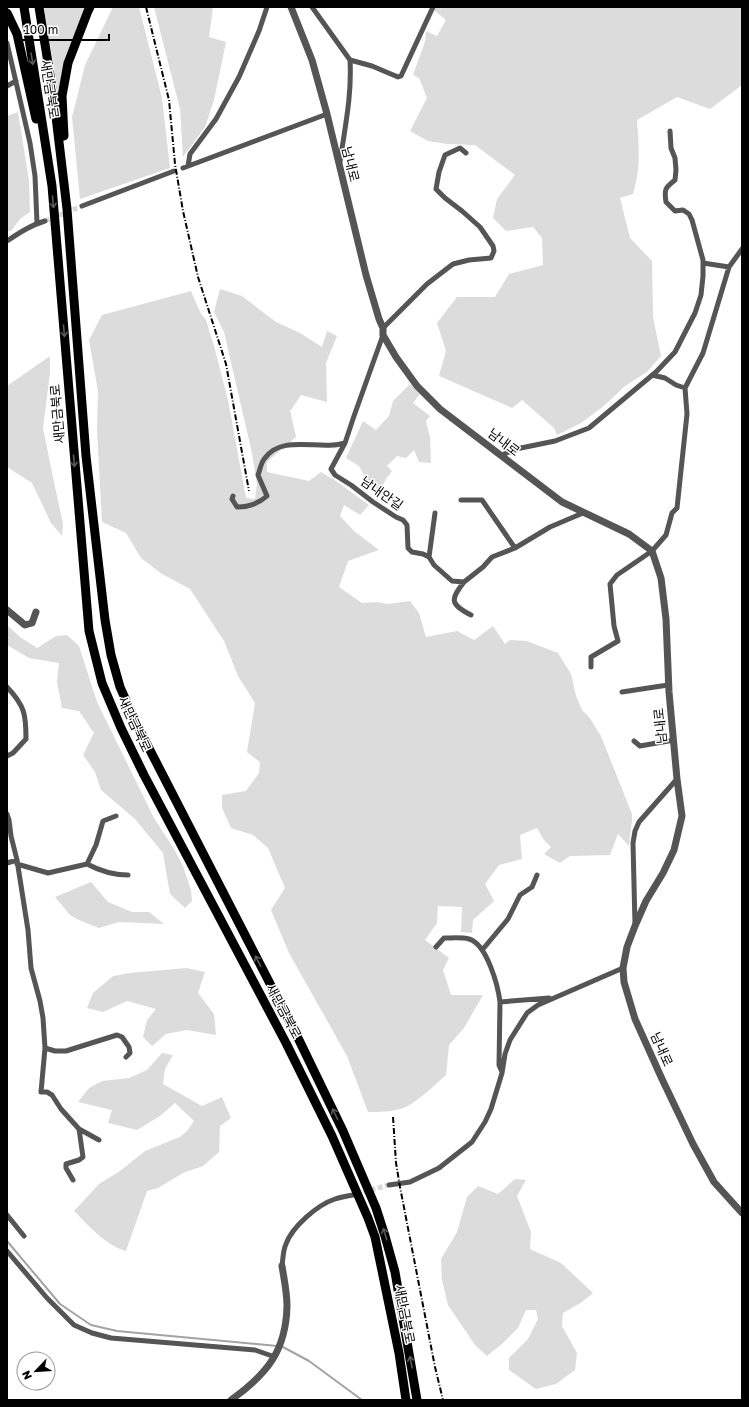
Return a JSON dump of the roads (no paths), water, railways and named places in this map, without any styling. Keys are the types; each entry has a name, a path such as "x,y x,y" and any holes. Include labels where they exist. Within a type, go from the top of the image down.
{"highway":[{"name":"새만금북로","path":"24,7 52,186 89,631 102,683 121,728 144,775 286,1043 332,1136 368,1218 375,1237 382,1268 398,1346 406,1400"},
{"name":"새만금북로","path":"39,7 54,100 67,209 86,456 105,620 111,655 120,686 136,723 306,1054 343,1131 376,1208 395,1272 417,1400"},
{"path":"67,209 62,96 68,63 90,7"},
{"path":"7,13 17,34 52,186"}],"street":[{"path":"267,7 259,31 239,77 216,119 190,154 186,167 327,114"},
{"name":"남내로","path":"291,7 312,60 327,114 366,275 379,319 383,331 396,357 417,386 440,409 562,502 629,534 652,551 661,578 663,592 667,635 668,685 682,816 674,850 663,873 646,901 627,947 623,968 624,982 635,1019 693,1144 714,1182 742,1213"},
{"path":"312,7 350,60 350,98 339,165"},
{"path":"350,60 372,66 398,77 401,76 433,7"},
{"path":"7,43 30,143 35,176 37,224"},
{"path":"7,86 16,81"},
{"path":"502,455 516,449 555,441 589,428 652,375 675,352 695,313 701,295 703,263 694,226 689,214 683,210 675,211 666,202 664,192 667,186 675,180 676,170 675,158 671,148 670,131"},
{"path":"383,331 427,284 453,264 469,260 491,258 494,251 480,227 436,189 439,172 445,155 460,148 466,153"},
{"path":"82,206 174,172"},
{"path":"7,241 45,221"},
{"path":"591,667 591,657 618,641 613,621 610,584 617,575 652,551 666,535 672,512 677,508 686,414 685,388 703,353 729,267 742,249"},
{"path":"703,263 729,267"},
{"name":"남내안길","path":"383,331 345,443 331,469 335,475 373,502 403,520 407,525 408,548 412,552 429,557"},
{"path":"652,375 665,378 676,385 685,388"},
{"path":"233,496 232,499 237,506 246,507 260,502 267,496 258,475 264,459 272,450 288,445 332,446 345,443"},
{"path":"460,500 482,500 514,548"},
{"path":"435,513 430,540 431,547 429,557 434,565 452,581 464,582"},
{"path":"471,615 461,610 456,605 454,600 455,594 464,582 492,557 514,548 550,527 583,513"},
{"path":"7,610 25,625 32,623 36,612"},
{"path":"622,692 668,685"},
{"path":"7,687 17,698 24,712 26,740 7,756"},
{"path":"634,741 640,746 674,740"},
{"path":"635,926 633,843 635,831 639,822 677,779"},
{"path":"7,814 17,862 28,930 31,968 40,1001 45,1048 41,1092 47,1092 52,1095 61,1109 79,1129 99,1140"},
{"path":"87,864 96,845 103,821 116,816"},
{"path":"7,863 17,862 48,873 87,864 101,871 114,875 128,875"},
{"path":"483,949 508,919 520,895 532,887 537,875"},
{"path":"436,947 444,938 470,939 483,949 492,970 499,994 499,1065 502,1073"},
{"path":"389,1185 410,1182 440,1168 472,1142 485,1122 491,1109 510,1040 527,1013 538,1005 623,968"},
{"path":"500,1002 555,998"},
{"path":"45,1048 55,1051 66,1051 117,1035 122,1037 129,1047 130,1053 126,1057"},
{"path":"73,1180 66,1168 66,1164 79,1160 83,1157 79,1129"},
{"path":"232,1400 264,1372 275,1357 284,1338 287,1304 282,1266 286,1244 293,1230 303,1220 329,1202 353,1195"},
{"path":"7,1215 24,1236"},
{"path":"7,1251 47,1298 74,1325 92,1333 111,1338 255,1350 275,1357"}],"waterway":[{"path":"7,1241 60,1304 91,1325 117,1331 277,1346"},
{"path":"281,1346 309,1361 362,1400"}],"tunnel":[{"path":"45,221 82,206"},
{"path":"356,1194 389,1185"}],"railway":[{"path":"146,7 169,100 175,164 183,211 198,277 226,364 249,491"},
{"path":"393,1117 396,1163 400,1187 435,1367 443,1400"}]}
